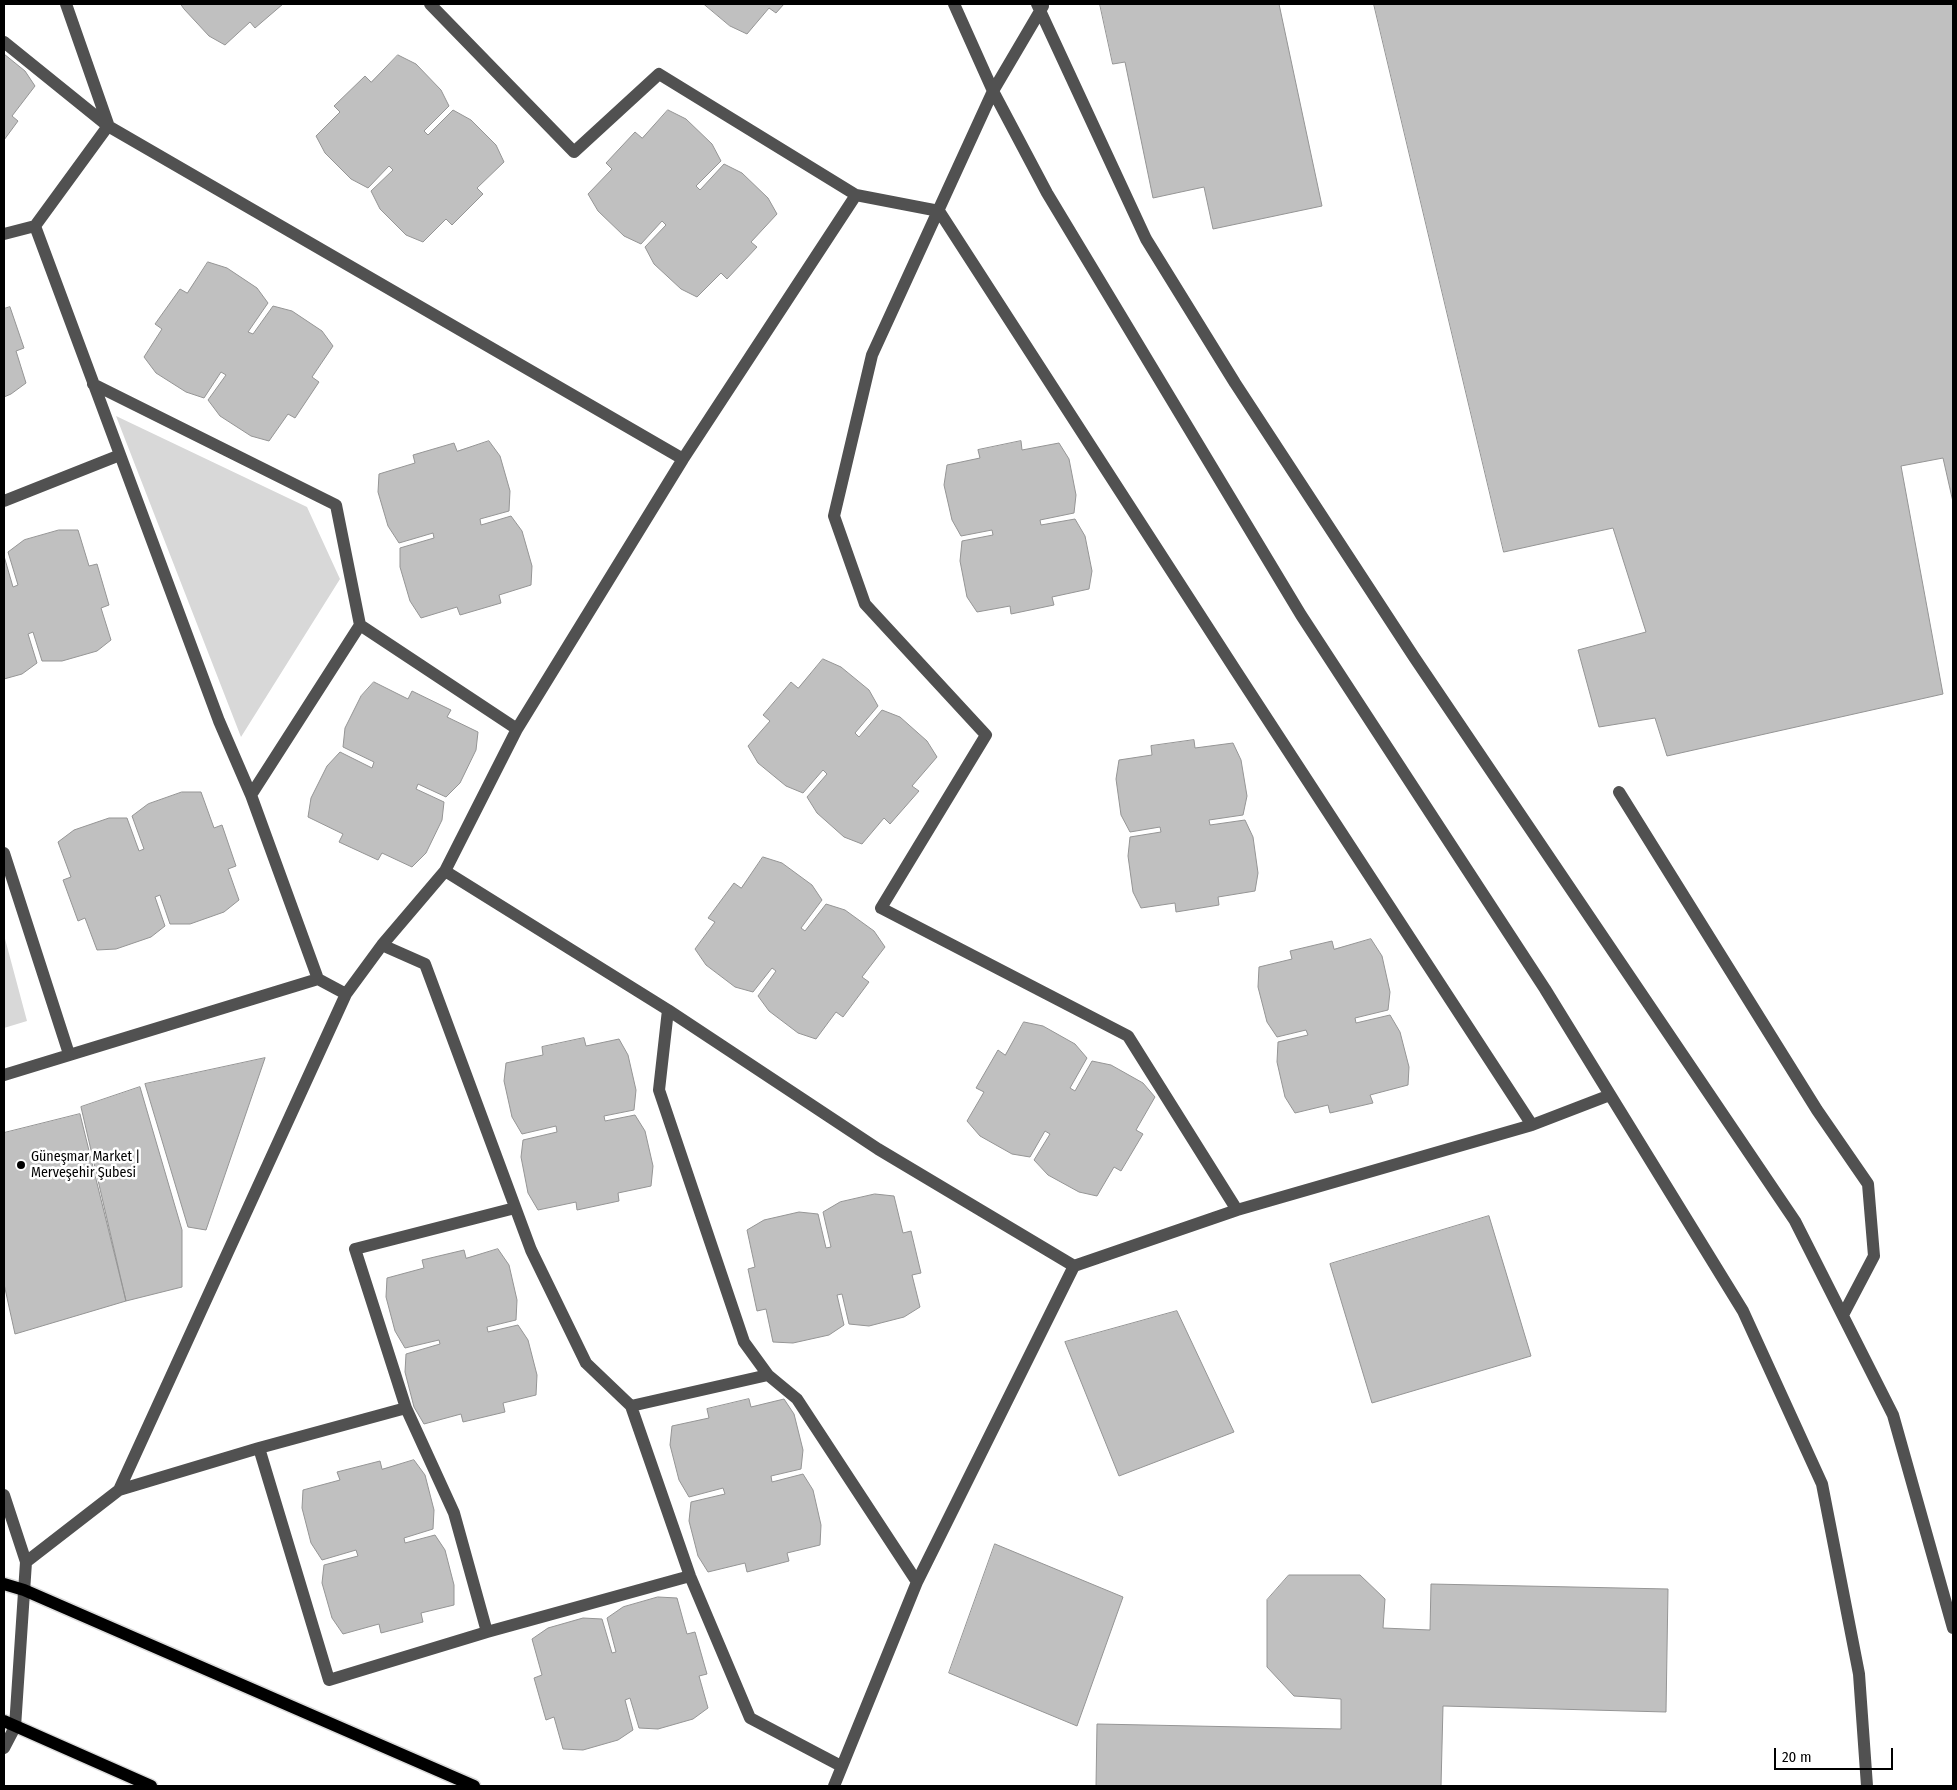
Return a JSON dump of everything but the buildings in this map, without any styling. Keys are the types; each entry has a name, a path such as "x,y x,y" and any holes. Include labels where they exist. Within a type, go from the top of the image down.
{"main road":[{"path":"4,1584 24,1590 474,1786"},
{"path":"9,1724 151,1786"}],"street":[{"path":"66,4 108,126"},
{"path":"430,4 574,152 659,74 856,195 939,211 1532,1125"},
{"path":"954,4 993,91 1047,193 1301,615 1545,989 1742,1311 1822,1484 1860,1674 1867,1786"},
{"path":"1041,6 993,91 872,355 834,516 865,604 986,735 881,908 1128,1036 1237,1210"},
{"path":"1041,6 1151,248 1235,383 1414,657 1795,1221 1893,1415 1953,1628"},
{"path":"4,42 108,126 683,459"},
{"path":"4,234 35,226 108,126"},
{"path":"119,1490 346,994 382,945 445,871 517,729 683,459 856,195"},
{"path":"35,226 219,721 251,795 318,979 346,994"},
{"path":"93,384 336,505 360,625 251,795"},
{"path":"4,501 120,455"},
{"path":"360,625 517,729"},
{"path":"1619,792 1817,1110 1868,1184 1874,1256 1842,1315"},
{"path":"4,853 69,1054"},
{"path":"445,871 668,1010 878,1149 1074,1266"},
{"path":"382,945 425,964 531,1250 586,1363 631,1406 690,1576 750,1718 841,1766"},
{"path":"4,1075 318,979"},
{"path":"668,1010 659,1090 744,1342 768,1375 797,1398 917,1582"},
{"path":"834,1786 917,1582 1074,1266 1237,1210 1532,1125 1610,1095"},
{"path":"487,1632 454,1514 406,1408 355,1249 515,1208"},
{"path":"631,1406 768,1375"},
{"path":"26,1562 119,1490 259,1448 406,1408"},
{"path":"259,1448 329,1680 487,1632 690,1576"},
{"path":"4,1495 26,1562 9,1724 4,1748"}],"shaded area":[{"path":"116,416 307,507 340,579 241,737"},
{"path":"4,935 27,1021 4,1028"}],"place":[{"name":"Güneşmar Market | Merveşehir Şubesi","path":"21,1165"}]}
